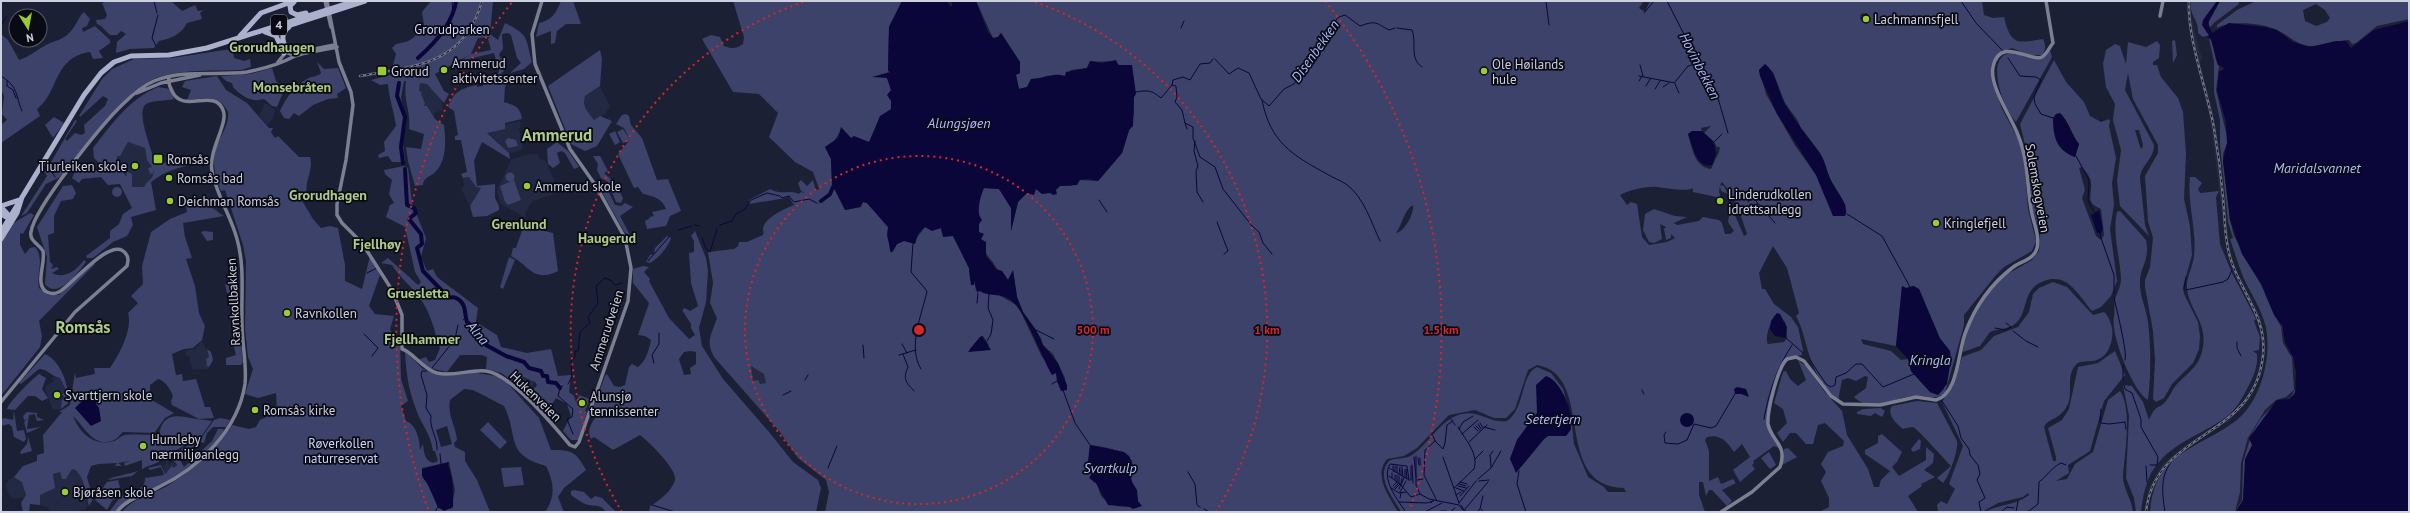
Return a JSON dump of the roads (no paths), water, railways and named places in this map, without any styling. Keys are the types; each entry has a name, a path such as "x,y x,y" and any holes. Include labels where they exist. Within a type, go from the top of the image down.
{"highway":[{"path":"294,1 290,6 293,13 301,15 321,11"},
{"path":"237,38 261,13 294,1"},
{"name":"4","path":"219,45 355,1"},
{"name":"4","path":"1,232 22,194 90,88 106,68 123,58 134,55 179,54 219,45 293,24 365,1"},
{"path":"287,56 283,35 285,30 293,24"},
{"path":"265,32 276,36 287,56"},
{"name":"4","path":"1,238 19,209 22,194"},
{"path":"9,217 1,206 19,199"},
{"path":"1,214 9,217"},
{"path":"1,238 9,217"}],"street":[{"path":"1,402 50,342 89,298 125,268 128,257 125,252 120,249 108,253 87,266 60,292 52,294 45,291 42,286 43,254 31,236 37,216 51,194 118,109 149,84 169,77 249,71 277,63 287,56 336,48 326,1"},
{"name":"Ammerudveien","path":"542,1 532,30 534,56 540,75 570,149 596,186 622,233 628,250 631,274 628,299 580,438"},
{"name":"Solemskogveien","path":"1721,512 1754,490 1780,467 1782,456 1781,447 1770,428 1768,417 1780,369 1787,359 1796,357 1804,361 1831,396 1843,404 1884,405 1916,398 1936,400 1947,392 1957,370 1964,333 1982,298 2010,269 2032,256 2037,245 2023,148 2016,130 2003,105 1994,75 1994,66 1999,58 2010,51 2020,52 2036,58 2042,57 2053,43 2046,1"},
{"path":"2160,16 2163,1"},
{"name":"Hukenveien","path":"336,48 353,104 346,160 336,212 342,223 359,239 375,260 392,290 402,319 402,349 408,351 422,366 438,373 451,374 481,371 501,376 513,384 570,445 576,446 580,438"},
{"path":"132,97 152,86 205,74"},
{"path":"169,77 170,81"},
{"name":"Ravnkollbakken","path":"117,512 130,500 165,485 189,469 212,448 234,418 242,397 246,374 242,322 242,266 234,228 214,180 211,163 212,150 224,121 224,112 215,101 184,102 176,98 172,91 170,81"}],"water":[{"name":"Alungsjøen","path":"902,1 947,1 950,6 952,6 952,1 976,1 988,32 993,38 998,37 1001,33 1020,62 1020,73 1016,75 1019,89 1027,87 1031,79 1052,75 1065,76 1066,72 1087,68 1090,61 1102,63 1116,60 1118,65 1132,65 1136,94 1134,97 1133,126 1129,130 1122,153 1098,181 1088,179 1080,180 1077,185 1060,186 1056,190 1057,194 1053,195 1050,193 1042,194 1036,189 1034,195 1027,193 1018,202 1011,231 1011,208 999,189 984,188 979,204 979,213 982,220 979,224 979,232 984,234 981,239 986,242 986,256 997,270 1002,271 1008,280 1013,270 1017,297 1023,312 1036,330 1043,345 1058,363 1067,385 1067,390 1061,391 1056,373 1052,375 1029,325 1012,301 1004,296 987,294 980,291 977,292 974,280 974,285 971,285 969,268 953,236 943,237 941,228 932,231 925,227 918,234 915,244 904,241 897,244 891,253 887,235 888,227 867,203 863,202 860,207 845,210 832,184 831,159 825,147 838,138 841,127 851,138 854,136 869,142 880,116 891,109 891,101 887,95 891,90 887,78 872,77 890,72 888,71 889,27"},
{"name":"Maridalsvannet","path":"2217,1 2220,1 2208,23 2212,33 2229,23 2265,27 2277,30 2293,42 2310,47 2336,41 2346,41 2351,48 2374,30 2409,21 2409,512 2236,512 2243,500 2245,459 2252,445 2249,438 2277,400 2289,399 2295,393 2296,372 2293,357 2285,342 2282,326 2274,315 2261,284 2242,254 2230,220 2223,160 2227,143 2226,122 2217,91 2219,71 2223,70 2224,68 2218,65 2211,40 2208,36 2209,35 2202,25 2203,20"},
{"path":"1765,64 1772,72 1788,109 1821,155 1832,182 1845,204 1845,216 1833,216 1816,175 1777,114 1760,76 1759,70"},
{"path":"2060,113 2066,120 2079,144 2075,157 2060,147 2055,137 2053,118 2056,114"},
{"path":"1692,131 1702,131 1714,142 1716,154 1712,165 1707,165 1698,160 1688,134"},
{"path":"2099,210 2103,229 2100,235 2097,233 2091,215"},
{"name":"Kringla","path":"1902,286 1906,288 1913,286 1919,289 1940,339 1950,351 1951,359 1947,384 1938,395 1930,392 1911,371 1908,359 1896,346"},
{"path":"1777,313 1780,314 1787,327 1786,338 1775,336 1770,329 1771,321"},
{"path":"982,336 991,350 968,352 980,337"},
{"name":"Setertjern","path":"1546,376 1555,382 1566,399 1571,416 1571,429 1566,436 1548,436 1544,439 1516,473 1510,459 1517,440 1537,413 1536,385"},
{"path":"1737,387 1746,389 1749,397 1741,394 1735,394 1734,389"},
{"path":"95,393 98,398 96,404 99,408 101,421 91,426 75,408 84,399 85,394"},
{"path":"1684,413 1690,413 1694,417 1694,423 1690,427 1684,427 1680,423 1680,417"},
{"name":"Svartkulp","path":"1090,445 1124,452 1129,456 1132,462 1130,473 1132,482 1137,490 1138,501 1142,506 1133,509 1130,507 1108,505 1096,483 1089,478 1092,473 1087,469"},
{"path":"449,462 448,465 453,486 453,507 444,511 438,507 427,483 422,476 422,469"}],"waterway":[{"path":"154,1 157,13"},
{"name":"Alna","path":"452,1 453,14"},
{"name":"Alna","path":"418,58 436,40 447,25 456,1"},
{"path":"1546,1 1549,25"},
{"path":"1644,13 1654,1"},
{"name":"Hovinbekken","path":"1667,1 1694,54 1697,64 1718,98 1728,133"},
{"path":"1961,1 1976,23 2003,51"},
{"path":"156,46 152,38 158,15"},
{"name":"Disenbekken","path":"1215,59 1229,74 1238,68 1249,73 1261,99 1269,106 1284,89 1294,84 1339,17 1345,15 1360,26 1369,23 1376,23 1389,30 1395,28"},
{"path":"1,26 6,17"},
{"path":"1181,28 1184,21"},
{"name":"Disenbekken","path":"1397,28 1412,30 1414,55 1422,67"},
{"path":"2008,58 2020,76 2036,77 2041,80 2034,97 2035,104 2041,114 2053,118"},
{"name":"Disenbekken","path":"1135,92 1150,91 1161,98 1172,85 1173,80 1183,77 1190,80 1200,64 1210,63 1213,59"},
{"path":"1640,65 1643,76"},
{"path":"1675,82 1688,66 1692,65"},
{"path":"1,76 14,88 22,111"},
{"path":"1639,76 1675,83"},
{"path":"1639,81 1642,76"},
{"path":"1646,86 1650,79"},
{"path":"7,81 7,86 13,90 16,98"},
{"path":"1655,89 1660,81"},
{"name":"Alna","path":"399,83 397,96 405,117 401,147 403,163"},
{"path":"1663,87 1669,83"},
{"path":"1675,84 1679,93"},
{"path":"1172,85 1176,86 1177,97 1175,102 1182,110 1185,123 1193,127 1193,138 1200,157 1215,167 1223,189 1252,226 1259,232 1263,243 1272,254"},
{"path":"1262,100 1271,127 1284,146 1303,160 1346,184 1352,189 1366,210 1380,241"},
{"path":"1185,123 1187,129"},
{"name":"Hovinbekken","path":"1714,142 1722,134"},
{"path":"1195,141 1194,151 1198,166 1196,171 1197,192 1203,202"},
{"path":"2076,156 2089,180 2088,201 2094,212"},
{"path":"47,164 55,177"},
{"name":"Alna","path":"405,169 407,205 414,208 416,213 409,219 421,234 422,244 417,248 423,271 447,296 460,300 464,305 467,322 478,330 480,337 486,345 506,356 524,362 529,368 541,371 543,376 547,376 548,382 556,383 560,388"},
{"name":"Alna","path":"830,194 833,187"},
{"name":"Alna","path":"720,225 732,221 736,214 745,209 751,200 767,193 780,196 782,198 789,196 794,202 809,199 817,203"},
{"name":"Alna","path":"821,201 829,195"},
{"path":"1748,202 1750,199 1755,200 1775,223"},
{"path":"1099,200 1107,212"},
{"path":"1847,214 1882,236 1910,287"},
{"path":"1217,222 1228,251 1224,254"},
{"name":"Alna","path":"695,225 699,226"},
{"name":"Alna","path":"678,230 692,226"},
{"name":"Alna","path":"702,238 706,249 710,252 717,229"},
{"path":"2100,235 2114,275 2114,293"},
{"name":"Alna","path":"648,261 669,237"},
{"path":"913,243 911,272 927,291 915,341 917,360 921,369"},
{"path":"367,273 377,268"},
{"path":"2186,290 2223,282 2228,279 2232,270"},
{"path":"2184,289 2186,277"},
{"name":"Alna","path":"568,384 572,377 571,361 575,357 575,351 578,351 580,332 590,323 588,317 598,303 596,286 605,278 612,281 615,285 622,283"},
{"path":"977,303 978,293"},
{"path":"987,341 991,334 993,320 988,308 989,294"},
{"path":"2114,297 2123,340 2125,360"},
{"name":"Alna","path":"463,320 466,317"},
{"path":"1995,328 2005,330 2011,327 2006,323"},
{"path":"432,368 455,339 458,325"},
{"path":"1036,330 1054,339"},
{"path":"2013,331 2026,341 2038,347"},
{"path":"654,363 652,355 659,344 659,333"},
{"path":"364,334 378,348 372,356"},
{"path":"1786,338 1803,353"},
{"path":"2237,342 2237,348 2241,356"},
{"path":"902,344 907,353"},
{"path":"863,345 864,358"},
{"path":"1764,419 1774,380 1792,345"},
{"path":"899,355 916,350"},
{"path":"903,354 908,367 905,378 909,386 914,391"},
{"path":"1810,360 1826,384 1831,387 1835,385 1836,377 1846,373 1856,364 1862,364 1883,387 1914,374"},
{"path":"2123,365 2123,380"},
{"path":"427,371 422,371 421,375 427,395 426,408 431,416 431,425 437,450"},
{"path":"805,380 808,375"},
{"path":"1052,384 1057,381"},
{"path":"2124,385 2125,389 2132,393 2141,419 2141,427 2158,457 2157,465 2150,465"},
{"path":"563,386 560,388 558,396 573,409 572,417 567,419 573,434"},
{"path":"1063,390 1075,423 1090,445"},
{"path":"1642,390 1644,394"},
{"path":"783,395 791,391"},
{"path":"1666,432 1664,435 1665,443 1678,444 1687,440 1694,424 1711,428 1716,426 1735,394"},
{"path":"1942,401 1958,426 1961,438 1969,449 1970,455 1978,465 1980,474 1977,480 1985,498 1979,502 1981,512"},
{"path":"2100,422 2101,409"},
{"path":"1459,429 1463,422 1473,416"},
{"path":"1451,419 1455,425"},
{"path":"1462,434 1478,420"},
{"path":"1433,436 1435,441 1443,449 1447,425 1453,421"},
{"path":"2101,423 2109,424 2125,422 2126,429"},
{"path":"1480,423 1483,428"},
{"path":"1478,424 1481,429"},
{"path":"1469,442 1487,425"},
{"path":"1476,426 1480,430"},
{"path":"1454,488 1474,469 1475,463 1473,452 1458,427"},
{"path":"1474,427 1478,431"},
{"path":"1484,427 1495,430"},
{"path":"1435,441 1425,450 1424,475 1437,501"},
{"path":"828,468 837,446"},
{"path":"1475,459 1483,451"},
{"path":"1491,467 1490,455 1493,451"},
{"path":"1478,479 1491,468 1501,451"},
{"path":"2165,512 2163,494 2164,479 2169,465 2181,451"},
{"path":"440,454 441,464"},
{"path":"1416,456 1416,485 1420,494 1429,499 1459,505 1463,510"},
{"path":"1414,457 1416,477"},
{"path":"1443,457 1459,503"},
{"path":"1418,458 1419,465"},
{"path":"1420,458 1420,465"},
{"path":"2025,512 2029,511 2038,504 2039,482 2052,469 2061,463 2066,465"},
{"path":"1405,511 1391,489 1387,476 1390,464 1407,466 1409,480"},
{"path":"1412,465 1413,483"},
{"path":"1393,466 1393,471"},
{"path":"1395,466 1395,472"},
{"path":"1397,466 1397,472"},
{"path":"1411,466 1411,480"},
{"path":"2146,466 2147,482"},
{"path":"1399,474 1400,467"},
{"path":"1402,467 1403,477"},
{"path":"1389,468 1409,480"},
{"path":"1406,469 1407,478"},
{"path":"1401,470 1401,475"},
{"path":"1405,470 1405,477"},
{"path":"1519,471 1517,484 1526,512"},
{"path":"1188,472 1195,484 1197,505 1200,507"},
{"path":"1392,473 1392,478"},
{"path":"1395,475 1395,480"},
{"path":"1393,486 1397,482 1397,475"},
{"path":"1389,476 1400,484 1411,497 1420,494"},
{"path":"1394,488 1399,483 1399,476"},
{"path":"1401,483 1402,478"},
{"path":"1399,489 1404,478"},
{"path":"1417,480 1423,479"},
{"path":"1479,481 1489,480"},
{"path":"1400,492 1406,481"},
{"path":"1459,503 1476,481"},
{"path":"1460,482 1467,484"},
{"path":"1465,509 1488,482"},
{"path":"1395,489 1400,484"},
{"path":"1459,484 1466,486"},
{"path":"1458,486 1466,488"},
{"path":"1460,496 1469,486"},
{"path":"1391,488 1399,493 1406,492"},
{"path":"1456,488 1464,491"},
{"path":"1456,495 1461,492"},
{"path":"1400,498 1401,493"},
{"path":"1477,512 1480,509 1483,496"},
{"path":"1431,503 1434,500"},
{"path":"1399,502 1427,503 1433,501"},
{"path":"2016,512 2018,501"},
{"path":"1425,512 1442,503"},
{"path":"652,505 675,512"},
{"path":"1461,505 1464,510"},
{"path":"435,512 438,507"},
{"path":"2001,512 2007,507 2014,508"},
{"path":"1450,512 1455,508"},
{"path":"1204,509 1209,512"},
{"path":"1441,511 1446,511"}],"railway":[{"path":"360,76 418,65 435,59 450,50 463,38 474,22 482,1"},
{"path":"2146,512 2153,485 2167,465 2185,449 2225,421 2243,404 2256,383 2263,355 2261,328 2252,304 2234,270 2228,250 2217,145 2211,113 2194,47 2189,16 2189,1"}],"place":[{"name":"Lachmannsfjell","path":"1866,19"},
{"name":"Ammerud aktivitetssenter","path":"444,70"},
{"name":"Grorud","path":"382,71"},
{"name":"Ole Høilands hule","path":"1484,71"},
{"name":"Romsås","path":"158,159"},
{"name":"Tiurleiken skole","path":"135,166"},
{"name":"Romsås bad","path":"169,178"},
{"name":"Ammerud skole","path":"527,186"},
{"name":"Deichman Romsås","path":"170,201"},
{"name":"Linderudkollen idrettsanlegg","path":"1720,201"},
{"name":"Kringlefjell","path":"1936,223"},
{"name":"Ravnkollen","path":"287,313"},
{"name":"Svarttjern skole","path":"57,395"},
{"name":"Alunsjø tennissenter","path":"582,403"},
{"name":"Romsås kirke","path":"255,410"},
{"name":"Humleby nærmiljøanlegg","path":"143,446"},
{"name":"Bjøråsen skole","path":"65,492"}],"district":[{"name":"Grorudhaugen","path":"272,47"},
{"name":"Monsebråten","path":"292,87"},
{"name":"Ammerud","path":"557,135"},
{"name":"Grorudhagen","path":"328,195"},
{"name":"Grenlund","path":"519,224"},
{"name":"Haugerud","path":"607,238"},
{"name":"Fjellhøy","path":"377,244"},
{"name":"Gruesletta","path":"418,293"},
{"name":"Romsås","path":"83,327"},
{"name":"Fjellhammer","path":"422,339"}],"park label":[{"name":"Grorudparken","path":"452,29"},
{"name":"Røverkollen naturreservat","path":"341,450"}]}
